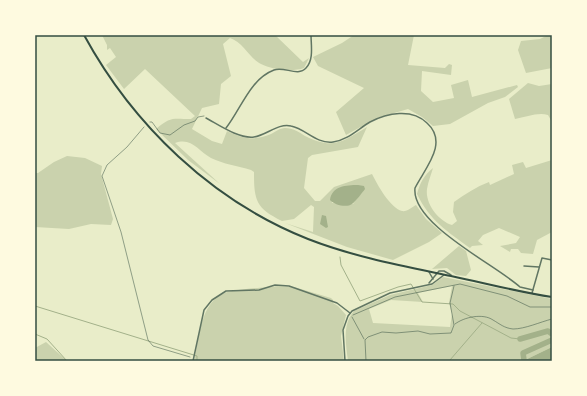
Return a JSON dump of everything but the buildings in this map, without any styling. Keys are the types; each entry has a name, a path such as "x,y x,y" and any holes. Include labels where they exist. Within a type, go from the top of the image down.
{"main road":[{"path":"84,35 110,79 139,116 169,148 221,191 273,223 307,239 354,255 552,297"}],"street":[{"path":"226,128 240,108 250,89 269,72 278,69 298,71 305,69 308,66 311,55 311,35"},
{"path":"206,118 242,135 253,137 278,127 290,125 311,136 328,142 343,139 372,121 389,116 406,113 418,116 433,129 437,142 433,158 415,188 418,202 429,219 450,238 517,284 522,291"},
{"path":"532,293 542,258 552,260"},
{"path":"524,266 539,267"},
{"path":"427,285 436,273 444,270 453,277"},
{"path":"429,272 433,279"},
{"path":"436,273 437,279"},
{"path":"345,361 343,330 350,313 358,307 390,293 427,285 444,275"},
{"path":"516,290 517,284"},
{"path":"193,361 204,310 212,300 232,290 259,290 275,285 289,286 337,303 350,313"},
{"path":"520,287 533,290"}],"path":[{"path":"150,122 152,122 160,133 170,135 201,116 206,118"},
{"path":"144,127 107,165 102,176 121,232 148,340 153,346 194,358"},
{"path":"366,361 365,340 352,316 395,297 460,284 507,296 530,307 552,307"},
{"path":"365,340 368,337 382,332 396,333 418,330 430,334 451,333 454,325 450,302 454,285"},
{"path":"454,325 468,318 482,317 493,319 504,327 517,329 552,319"}],"shaded area":[{"path":"102,35 275,35 303,62 309,58 304,68 288,70 266,66 257,62 239,43 230,38 223,44 231,76 221,84 219,104 202,108 192,129 212,141 222,144 227,131 239,136 259,138 271,134 279,129 285,128 296,130 305,136 323,143 330,143 351,137 367,127 358,147 312,155 308,158 304,188 315,201 320,201 334,187 372,174 384,195 397,209 404,211 416,205 426,219 442,233 429,242 393,260 347,247 285,223 313,232 314,207 311,205 294,219 282,221 267,212 258,202 255,190 254,172 251,170 211,158 190,143 175,143 220,184 188,160 156,129 172,119 191,119 195,116 145,69 124,89 106,65 116,57 110,48 107,50 107,45","holes":["337,189 363,191 353,204 332,203 331,197"]},
{"path":"354,35 414,35 408,65 445,68 449,64 452,65 451,75 422,71 421,91 433,102 454,98 451,85 468,80 472,97 517,85 518,87 505,97 488,103 450,124 433,126 422,117 408,109 377,118 346,135 336,112 364,88 318,66 313,57 342,43"},
{"path":"548,35 552,35 552,68 526,73 518,50 521,41 540,39"},
{"path":"528,83 539,86 552,84 552,122 548,115 544,114 536,114 515,119 509,99"},
{"path":"67,156 85,158 102,166 101,174 113,219 111,225 91,224 69,229 35,227 35,173 38,173 54,162"},
{"path":"552,160 552,232 537,240 533,254 521,253 518,249 511,249 510,252 500,246 516,243 520,237 499,228 483,235 478,241 483,245 472,246 470,248 447,231 433,218 417,194 427,173 433,168 427,189 428,200 438,216 442,220 452,225 457,221 453,212 454,202 462,196 484,184 489,182 490,185 514,174 512,165 523,162 526,168"},
{"path":"358,185 364,186 365,189 352,204 347,206 341,205 330,200 331,195 340,187"},
{"path":"322,215 326,216 328,227 326,228 320,224"},
{"path":"459,246 466,251 471,270 466,276 456,275 447,268 432,269"},
{"path":"443,277 552,299 552,347 523,361 348,361 346,328 350,316 354,311 390,295 432,285","holes":["452,286 449,303 452,314 450,327 373,323 369,309 391,300 423,302 418,293"]},
{"path":"278,286 294,287 331,298 333,300 333,303 346,315 341,336 344,361 194,361 203,318 213,301 221,294 232,291"},
{"path":"46,342 67,361 35,361 35,348"},
{"path":"552,347 552,361 523,361"}],"waterway":[{"path":"340,257 341,265 360,301 398,287 411,284 422,302 453,304 460,311 511,338 520,339"},
{"path":"35,306 197,356 197,361"},
{"path":"450,360 482,323"},
{"path":"520,339 548,331 552,334"},
{"path":"35,334 47,339 67,361"},
{"path":"524,360 523,353 552,340"}]}
